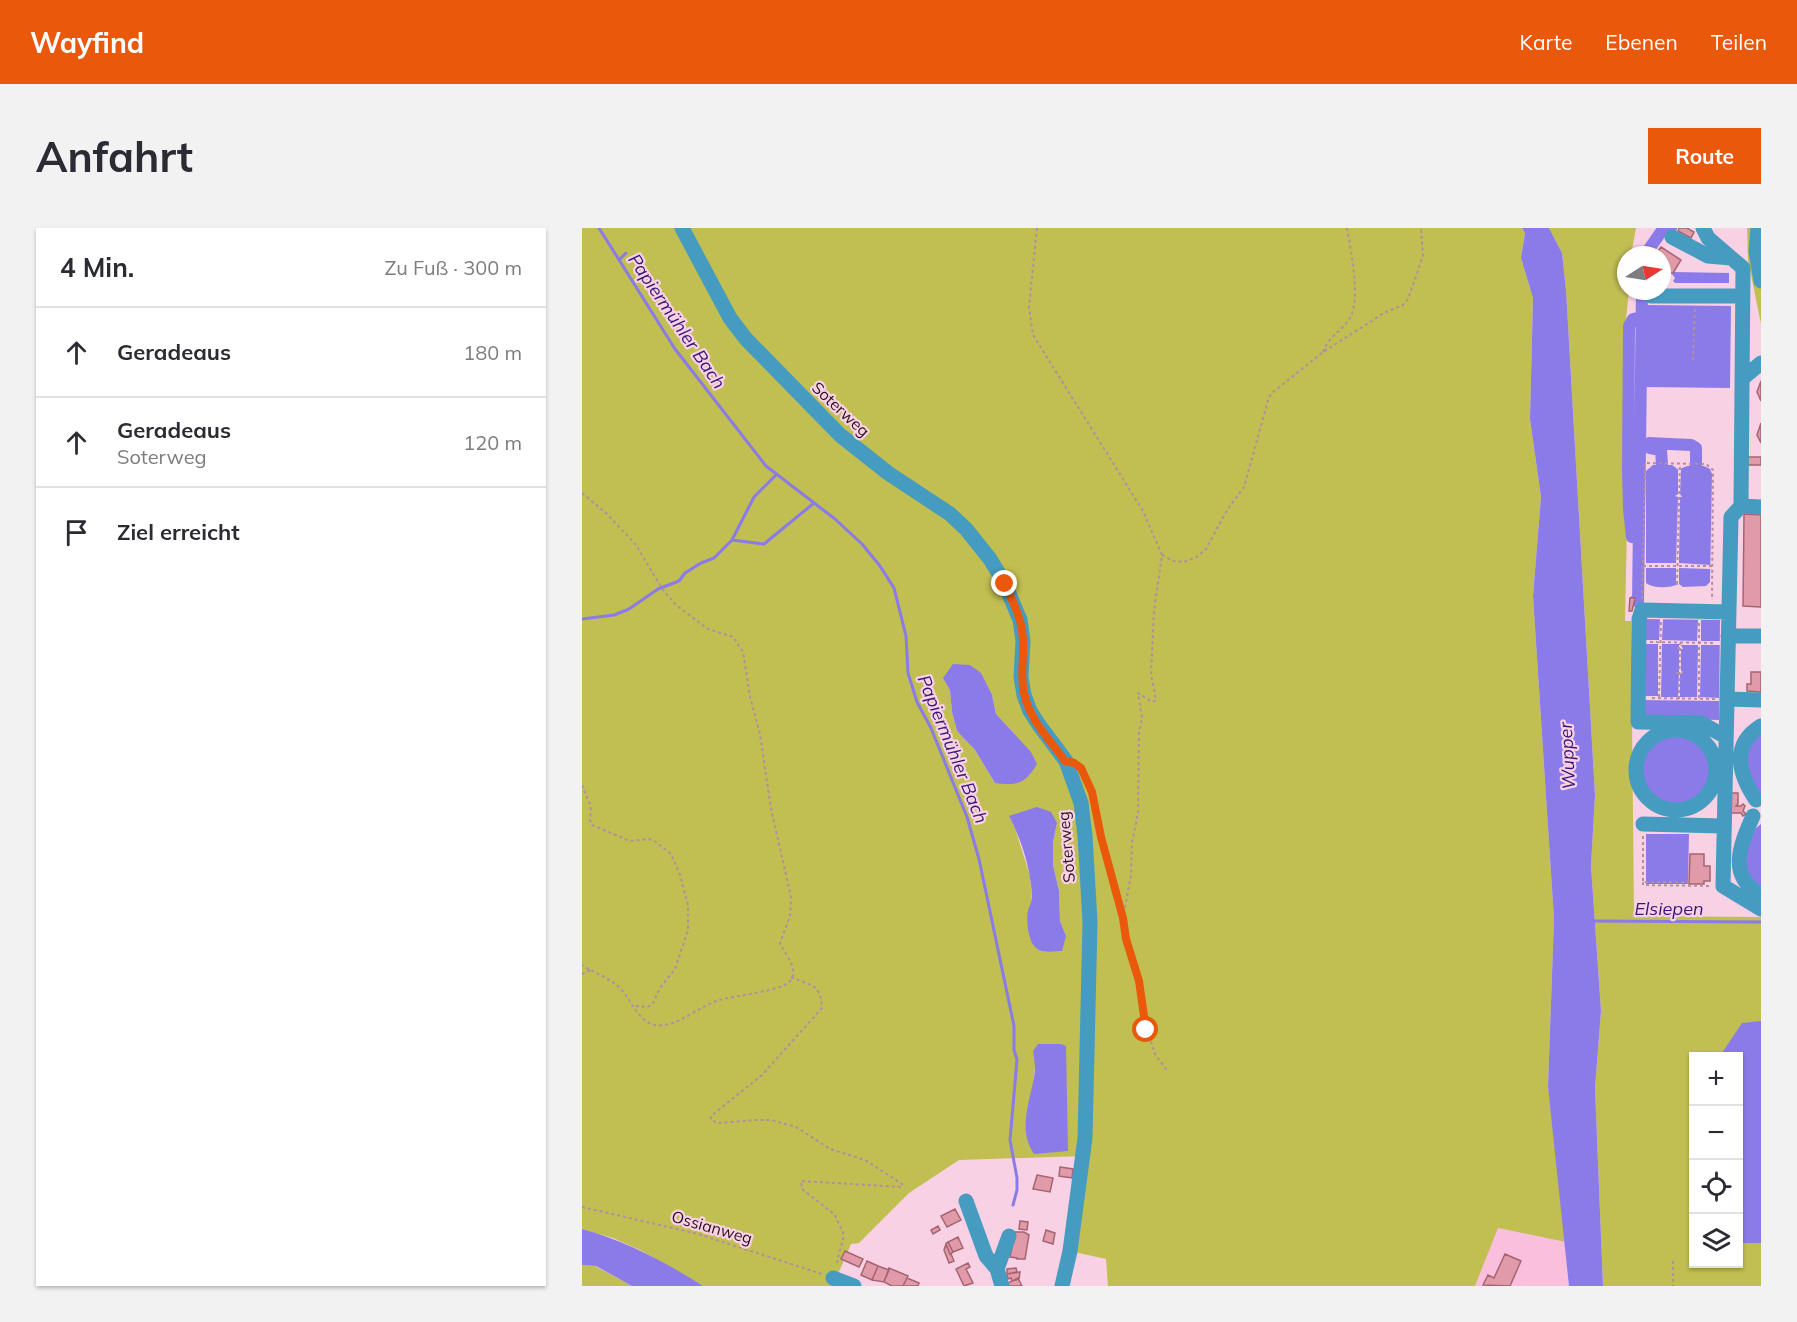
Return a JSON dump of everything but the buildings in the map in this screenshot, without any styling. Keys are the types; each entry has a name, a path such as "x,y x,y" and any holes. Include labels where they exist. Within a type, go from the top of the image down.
{"street":[{"name":"Soterweg","path":"682,228 730,318 746,339 840,435 888,473 950,514 966,529 990,559 1005,584 1020,620 1023,641 1021,677 1024,695 1030,711 1065,761 1081,803 1085,836 1090,922 1085,1138 1070,1251 1062,1286"},
{"path":"1703,228 1708,238 1743,268 1741,506 1731,516 1729,612 1724,639 1723,699 1726,737 1723,886 1761,909"},
{"path":"1758,228 1756,251 1761,281"},
{"path":"1672,237 1708,256 1731,258"},
{"path":"1671,296 1743,296"},
{"path":"1743,378 1761,363"},
{"path":"1741,506 1761,507"},
{"path":"1726,737 1701,723 1638,722 1639,619 1642,610 1705,616 1729,612"},
{"path":"1724,639 1761,636"},
{"path":"1723,699 1761,700"},
{"path":"1758,808 1745,783 1740,767 1741,752 1747,738 1761,726"},
{"path":"1679,729 1692,732 1703,739 1711,749 1716,761 1715,781 1706,798 1696,806 1676,810 1656,806 1638,785 1635,772 1637,758 1643,746 1653,736 1666,730 1679,729"},
{"path":"1696,806 1706,816 1723,822"},
{"path":"1643,824 1723,822 1744,819 1758,808"},
{"path":"1758,808 1739,850 1739,866 1745,880 1755,892 1761,895"},
{"path":"966,1202 986,1256 997,1269 1002,1286"},
{"path":"997,1269 1009,1236"},
{"path":"833,1278 854,1286"}],"path":[{"path":"1037,228 1029,307 1033,335 1135,497 1162,555 1154,610 1152,654 1156,700 1152,702 1138,693 1142,718 1139,733 1138,813 1132,843 1131,875 1123,918"},
{"path":"1323,352 1328,340 1352,314 1354,285 1347,228"},
{"path":"1162,555 1173,561 1184,562 1193,560 1204,552 1223,517 1244,487 1269,397 1323,352 1384,313 1403,305 1408,299 1423,256 1421,228"},
{"path":"1693,360 1695,296"},
{"path":"1642,610 1645,463 1709,465 1714,474 1712,566 1699,643 1699,699"},
{"path":"1677,584 1680,464"},
{"path":"582,493 607,514 636,545 663,590 676,605 708,629 733,637 743,652 750,697 760,734 771,809 790,897 790,916 780,943 791,962 791,977 786,984 766,991 715,1001 673,1023 663,1025 651,1024 644,1019 611,980 582,965"},
{"path":"1643,566 1712,566"},
{"path":"1659,699 1661,620"},
{"path":"1641,642 1699,643 1724,639"},
{"path":"1679,699 1680,643"},
{"path":"1650,698 1723,699"},
{"path":"1087,779 1123,918 1126,939 1139,981 1146,1030 1155,1054 1168,1072"},
{"path":"582,784 591,807 592,825 630,841 649,839 656,842 671,854 683,882 688,905 689,926 679,960 652,1005 635,1006"},
{"path":"1643,824 1643,885 1723,886"},
{"path":"1643,882 1688,882"},
{"path":"582,974 590,970"},
{"path":"791,977 818,988 822,1008 762,1075 711,1116 711,1120 718,1123 754,1119 771,1120 796,1127 830,1149 865,1160 902,1184 902,1187 801,1181 802,1189 835,1215 844,1235 833,1278"},
{"name":"Ossianweg","path":"582,1207 698,1234 833,1278"},
{"path":"1673,1261 1673,1286"}],"shaded area":[{"path":"582,228 1522,228 1525,233 1521,258 1533,298 1530,419 1541,497 1533,596 1554,919 1548,1087 1566,1242 1498,1228 1475,1286 1108,1286 1106,1259 1070,1251 1083,1156 959,1160 909,1193 859,1243 851,1244 838,1274 828,1272 830,1280 845,1286 703,1286 640,1250 613,1238 582,1229","holes":["950,690 992,695 996,714 1010,730 995,783 975,750 957,731","1009,816 1057,823 1053,842 1053,865 1059,891 1060,921 1066,936 1030,939 1028,913 1032,901 1030,876","1038,1044 1061,1044 1033,1082"]},
{"path":"1549,228 1636,228 1633,246 1617,246 1617,300 1628,300 1624,515 1627,524 1625,621 1631,621 1634,916 1761,917 1761,1286 1603,1286 1595,1088 1601,1011 1591,866 1595,795 1562,253"},
{"path":"1747,228 1761,228 1761,324 1748,260"},
{"path":"1498,1228 1566,1242 1569,1286 1475,1286"},
{"path":"582,1265 595,1266 632,1286 582,1286"}],"water":[{"name":"Wupper","path":"1522,228 1549,228 1562,253 1566,290 1595,795 1591,866 1601,1011 1595,1088 1603,1286 1569,1286 1548,1087 1554,919 1533,596 1541,497 1530,419 1533,298 1521,258 1525,233"},
{"path":"1674,272 1729,273 1729,283 1675,283 1672,274"},
{"path":"1645,305 1731,306 1730,388 1644,387"},
{"path":"1653,465 1672,465 1679,470 1694,465 1710,469 1712,474 1710,582 1706,586 1683,587 1679,584 1662,587 1646,583 1646,471"},
{"path":"1641,619 1720,620 1719,720 1641,718"},
{"path":"953,664 970,665 981,673 992,695 996,714 1031,752 1037,764 1024,780 1015,784 995,783 975,750 957,731 950,690 943,678"},
{"path":"1761,730 1761,796 1749,783 1747,747"},
{"path":"1683,734 1702,744 1710,756 1712,770 1710,784 1702,796 1690,804 1669,806 1650,796 1642,784 1640,763 1650,744 1662,736"},
{"path":"1037,807 1051,812 1057,823 1053,842 1053,865 1059,891 1060,921 1066,936 1062,951 1041,951 1033,944 1028,930 1027,915 1032,901 1030,876 1022,845 1009,816"},
{"path":"1761,824 1761,890 1753,883 1743,858 1755,829"},
{"path":"1646,834 1689,834 1688,884 1646,884"},
{"path":"1761,1021 1761,1243 1743,1243 1743,1052 1723,1052 1742,1023"},
{"path":"1038,1044 1066,1046 1068,1151 1034,1154 1026,1134 1027,1113 1035,1070 1033,1051"},
{"path":"582,1229 645,1253 703,1286 632,1286 596,1266 582,1265"}],"pier":[{"path":"1678,470 1681,470 1680,494 1682,497 1680,497 1679,563 1710,565 1710,569 1679,568 1679,584 1676,584 1676,568 1645,568 1645,563 1676,563 1678,497 1675,496 1678,494"},
{"path":"1660,619 1663,619 1662,640 1697,641 1698,620 1701,620 1701,641 1720,641 1720,645 1701,645 1700,697 1719,698 1719,701 1641,700 1641,696 1658,696 1658,644 1641,644 1641,640 1659,640","holes":["1662,644 1679,644 1677,647 1679,649 1679,672 1676,672 1679,674 1678,697 1661,697","1681,645 1698,645 1697,697 1680,697 1680,674 1683,672 1681,671 1681,649 1683,649"]}],"waterway":[{"name":"Papiermühler Bach","path":"599,228 675,349 766,466 835,519 862,544 894,588 906,636 908,673 917,702 931,728 967,817 979,859 1014,1026 1014,1050 1017,1060 1010,1140 1017,1190 1013,1205"},
{"path":"1651,246 1661,232 1671,228"},
{"path":"619,260 626,253"},
{"path":"1635,601 1638,601 1642,300"},
{"path":"1632,537 1628,469 1629,326 1633,319 1642,317"},
{"path":"1649,443 1691,445 1696,448 1696,465"},
{"path":"1650,448 1661,450 1662,465"},
{"path":"732,540 754,497 776,475"},
{"path":"582,619 614,615 629,609 658,589 679,581 685,573 701,563 714,558 732,540 764,544 814,503"},
{"name":"Elsiepen","path":"1592,921 1761,922"}],"route":[{"path":"1005,584 1020,620 1023,641 1021,677 1030,711 1065,761 1081,768 1092,792 1101,837 1123,918 1126,939 1142,992 1146,1030"}]}
